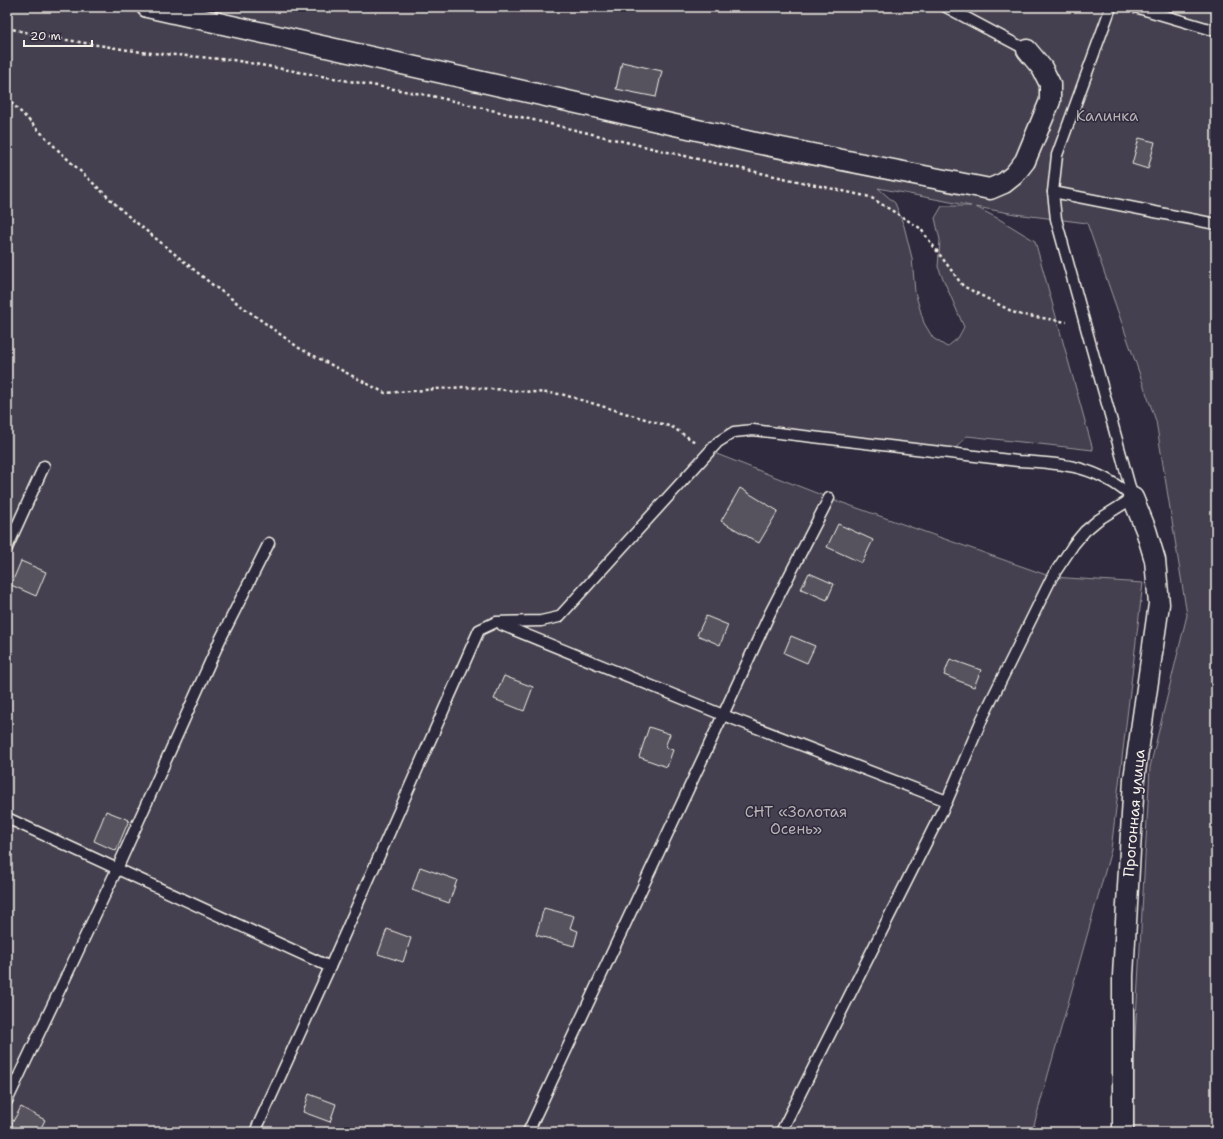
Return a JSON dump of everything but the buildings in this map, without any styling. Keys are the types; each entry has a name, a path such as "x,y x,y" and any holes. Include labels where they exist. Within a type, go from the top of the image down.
{"street":[{"path":"147,7 751,142 990,189 1004,183 1014,175 1025,161 1050,101 1050,84 1042,68 1027,50"},
{"name":"Прогонная улица","path":"1123,1132 1123,976 1134,780 1159,604 1155,560 1146,530 1133,498"}],"lane":[{"path":"946,7 1027,50"},
{"path":"1111,7 1057,155 1053,192 1056,219 1133,498"},
{"path":"1136,7 1216,31"},
{"path":"1053,192 1216,224"},
{"path":"255,1132 330,967 479,630 496,622 542,621 559,617 718,442 734,432 753,430 1018,461 1052,462 1075,466 1097,474 1122,488 1133,498"},
{"path":"7,548 44,466"},
{"path":"528,1132 724,715 770,613 829,498"},
{"path":"781,1132 947,801 982,719 1052,577 1074,544 1086,531 1104,516 1133,498"},
{"path":"7,1101 117,869 220,640 269,543"},
{"path":"496,622 724,715 947,801"},
{"path":"7,818 330,967"}],"path":[{"path":"7,28 48,37 141,52 233,60 432,96 698,159 870,197 920,228 963,286 1017,314 1085,325"},
{"path":"7,98 60,152 127,215 214,286 299,348 385,393 464,387 561,394 672,427 709,451"}],"green space":[{"path":"7,7 1216,7 1216,1132 1134,1132 1134,1055 1150,767 1187,615 1156,421 1087,223 1015,214 976,207 1035,241 1093,450 967,436 951,453 734,432 709,451 829,498 1052,577 1143,583 1111,850 1032,1132 7,1132","holes":["878,188 971,206 942,206 935,218 940,240 938,267 964,327 958,338 947,347 933,338 924,323 915,292 912,258 904,226 895,203"]}],"park label":[{"name":"Калинка","path":"1107,116"},
{"name":"СНТ «Золотая Осень»","path":"796,820"}]}
